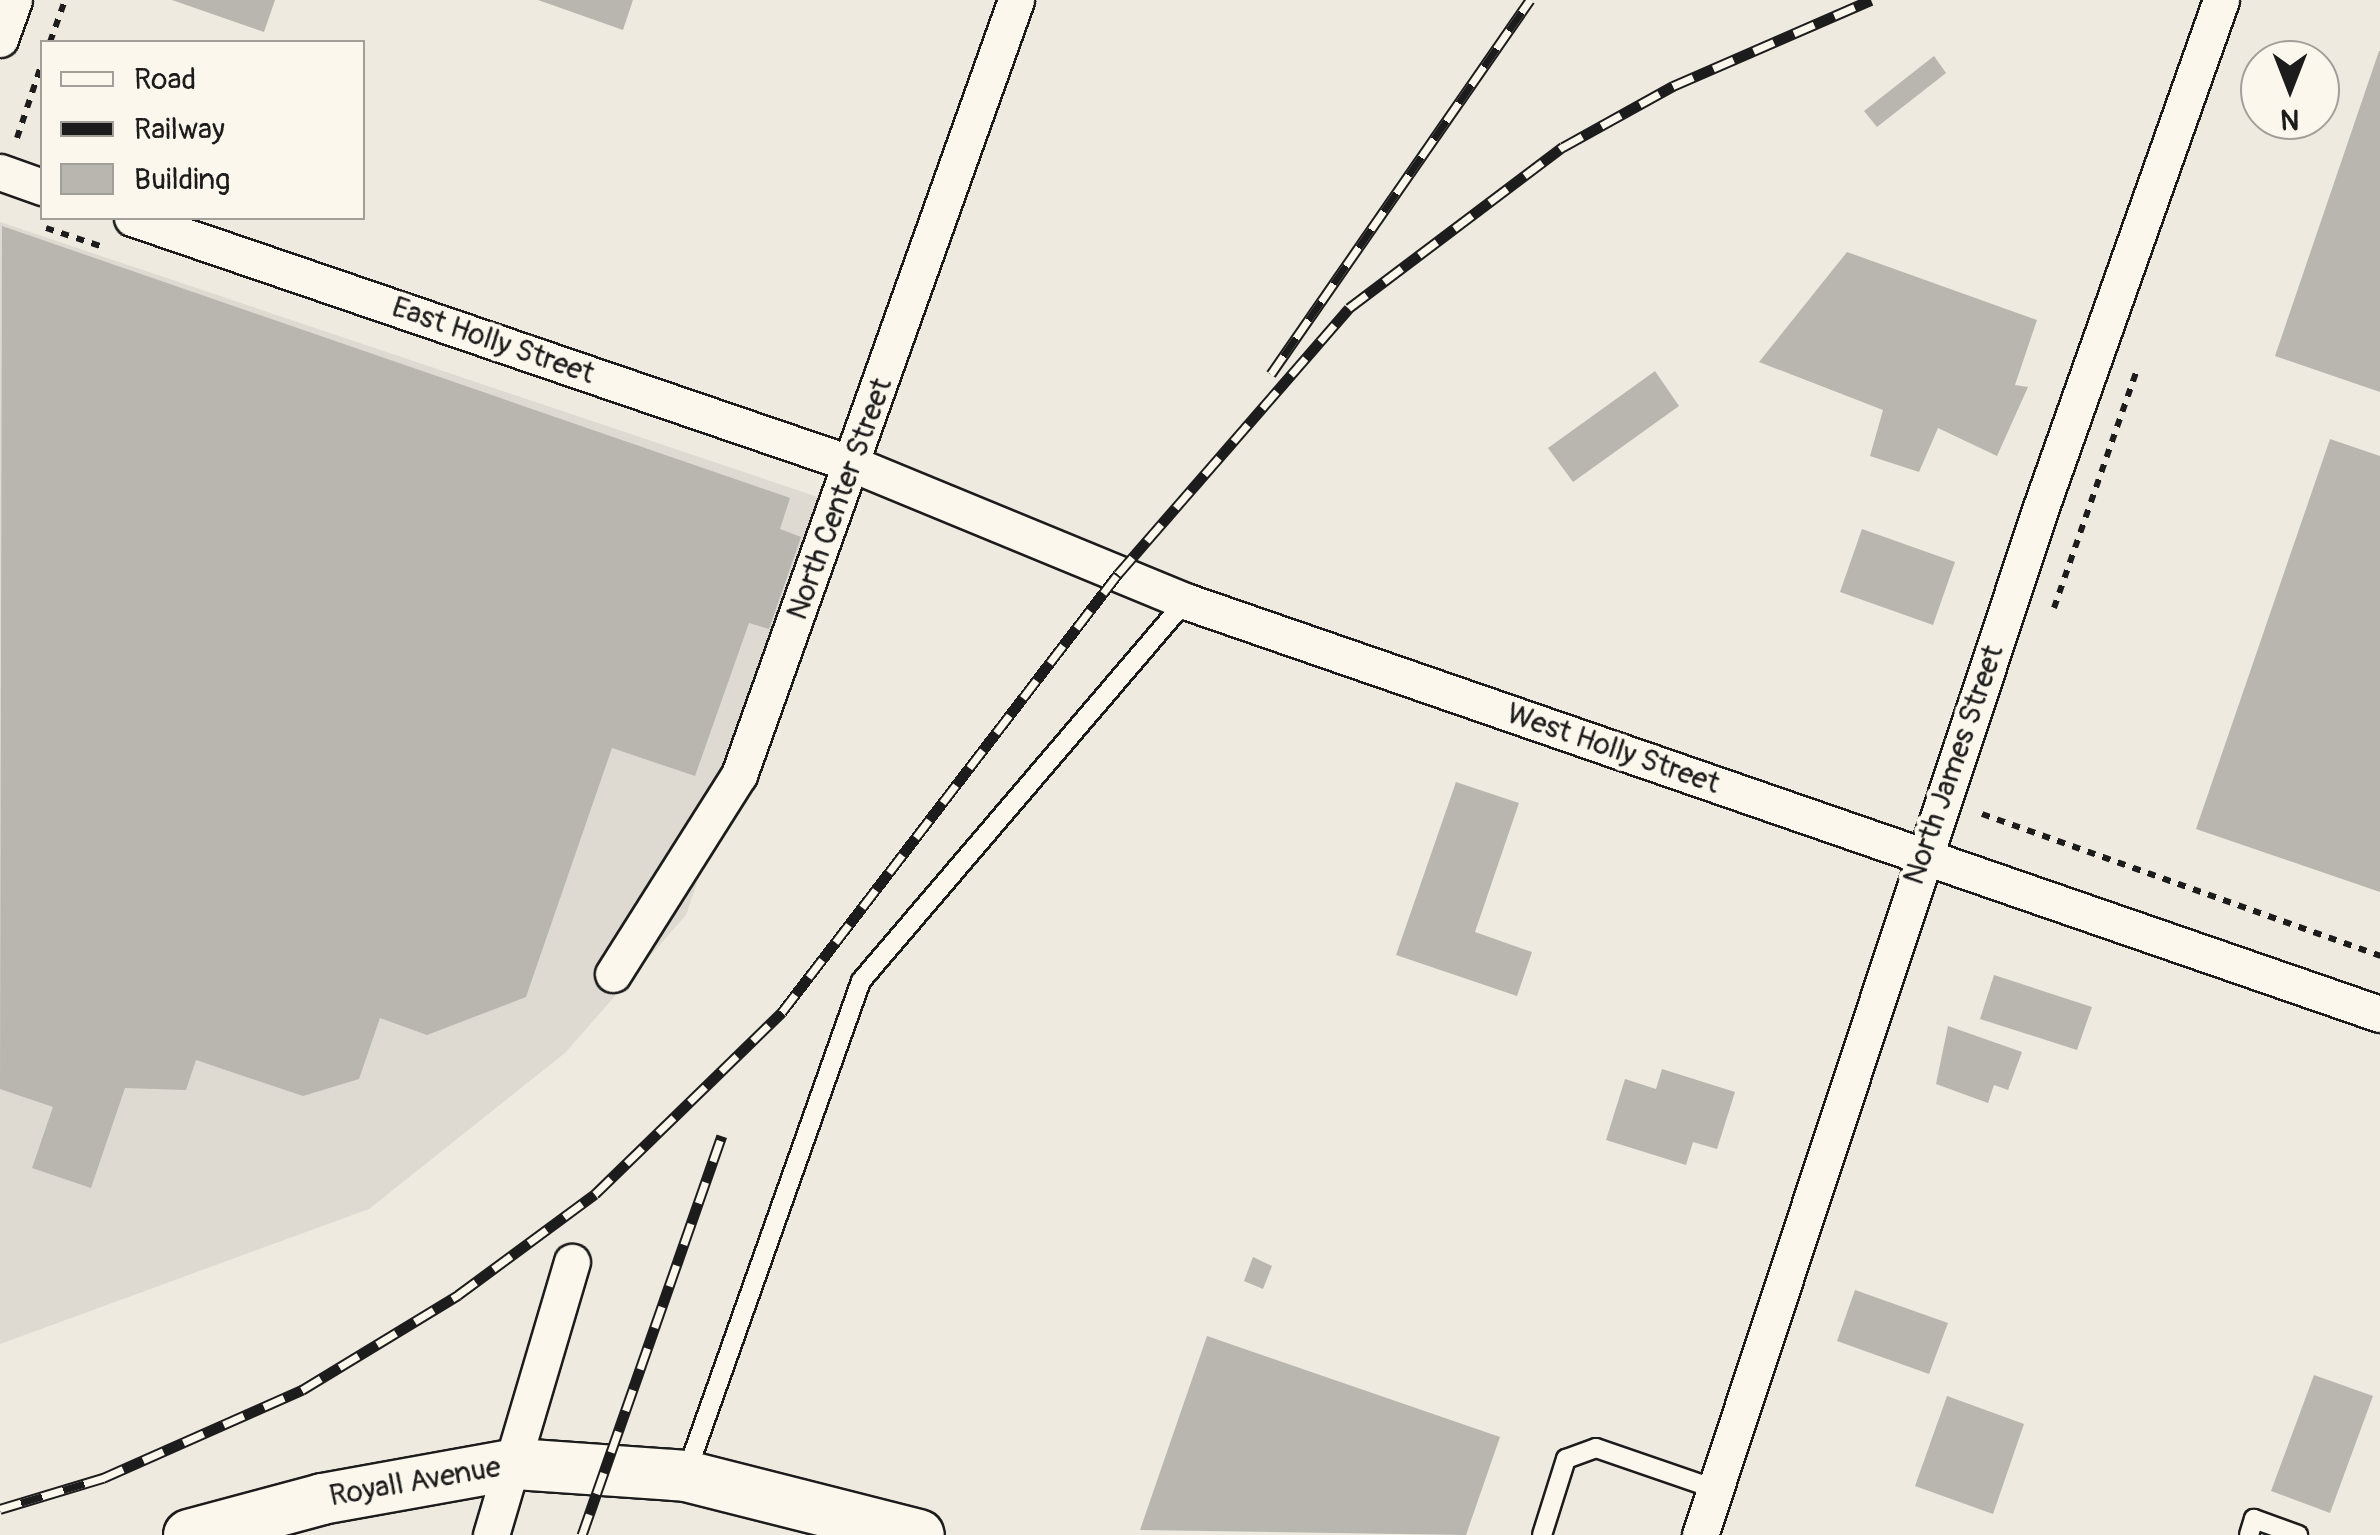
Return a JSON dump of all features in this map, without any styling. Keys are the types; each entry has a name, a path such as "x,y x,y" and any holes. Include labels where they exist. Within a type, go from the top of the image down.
{"street":[{"path":"0,40 14,0"},
{"name":"North Center Street","path":"613,974 738,775 855,465 1016,0"},
{"name":"North James Street","path":"1700,1535 1923,854 2222,0"},
{"path":"0,172 40,186"},
{"name":"East Holly Street","path":"138,220 855,465"},
{"name":"West Holly Street","path":"855,465 1185,600 2380,1014"},
{"path":"491,1535 516,1464 572,1262"},
{"name":"Royall Avenue","path":"189,1535 322,1499 516,1464 665,1475 919,1535"}],"lane":[{"path":"665,1475 861,980 1185,600"},
{"path":"1542,1535 1566,1459 1596,1448 1715,1489"},
{"path":"2249,1535 2254,1520 2298,1535"}],"path":[{"path":"51,40 65,0"},
{"path":"16,140 40,69"},
{"path":"2051,616 2140,360"},
{"path":"1988,798 1982,816 2380,956"}],"shaded area":[{"path":"0,222 827,500 686,915 565,1053 369,1209 0,1344"}],"building":[{"path":"172,0 275,0 264,32"},
{"path":"538,0 633,0 623,30"},
{"path":"2380,51 2380,392 2275,356"},
{"path":"1934,56 1946,73 1877,127 1864,111"},
{"path":"2,226 790,498 780,529 801,537 769,629 749,623 695,776 612,748 526,997 427,1035 380,1018 359,1079 303,1096 196,1060 186,1090 125,1088 91,1188 32,1168 53,1107 0,1089"},
{"path":"1847,252 2037,320 2015,385 2028,387 1997,456 1938,428 1919,472 1870,456 1883,410 1759,362"},
{"path":"1655,371 1679,406 1573,482 1548,448"},
{"path":"2330,439 2380,456 2380,892 2196,829"},
{"path":"1862,529 1955,562 1933,625 1840,592"},
{"path":"1456,782 1519,803 1475,932 1532,952 1517,996 1396,955"},
{"path":"1994,975 2092,1007 2077,1050 1980,1019"},
{"path":"1948,1026 2022,1052 2008,1090 1994,1085 1988,1103 1936,1084"},
{"path":"1662,1069 1735,1092 1717,1149 1693,1142 1686,1165 1606,1140 1625,1079 1656,1089"},
{"path":"1253,1257 1272,1266 1263,1289 1244,1281"},
{"path":"1855,1290 1948,1323 1929,1374 1837,1341"},
{"path":"1207,1336 1500,1437 1466,1535 1140,1530"},
{"path":"2314,1375 2373,1396 2330,1513 2271,1491"},
{"path":"1947,1396 2024,1424 1993,1514 1915,1486"}],"railway":[{"path":"1271,374 1530,0"},
{"path":"0,1509 103,1478 302,1390 458,1295 595,1194 782,1012 1118,574 1349,308 1563,147 1673,86 1871,0"},
{"path":"582,1535 722,1136"}]}
